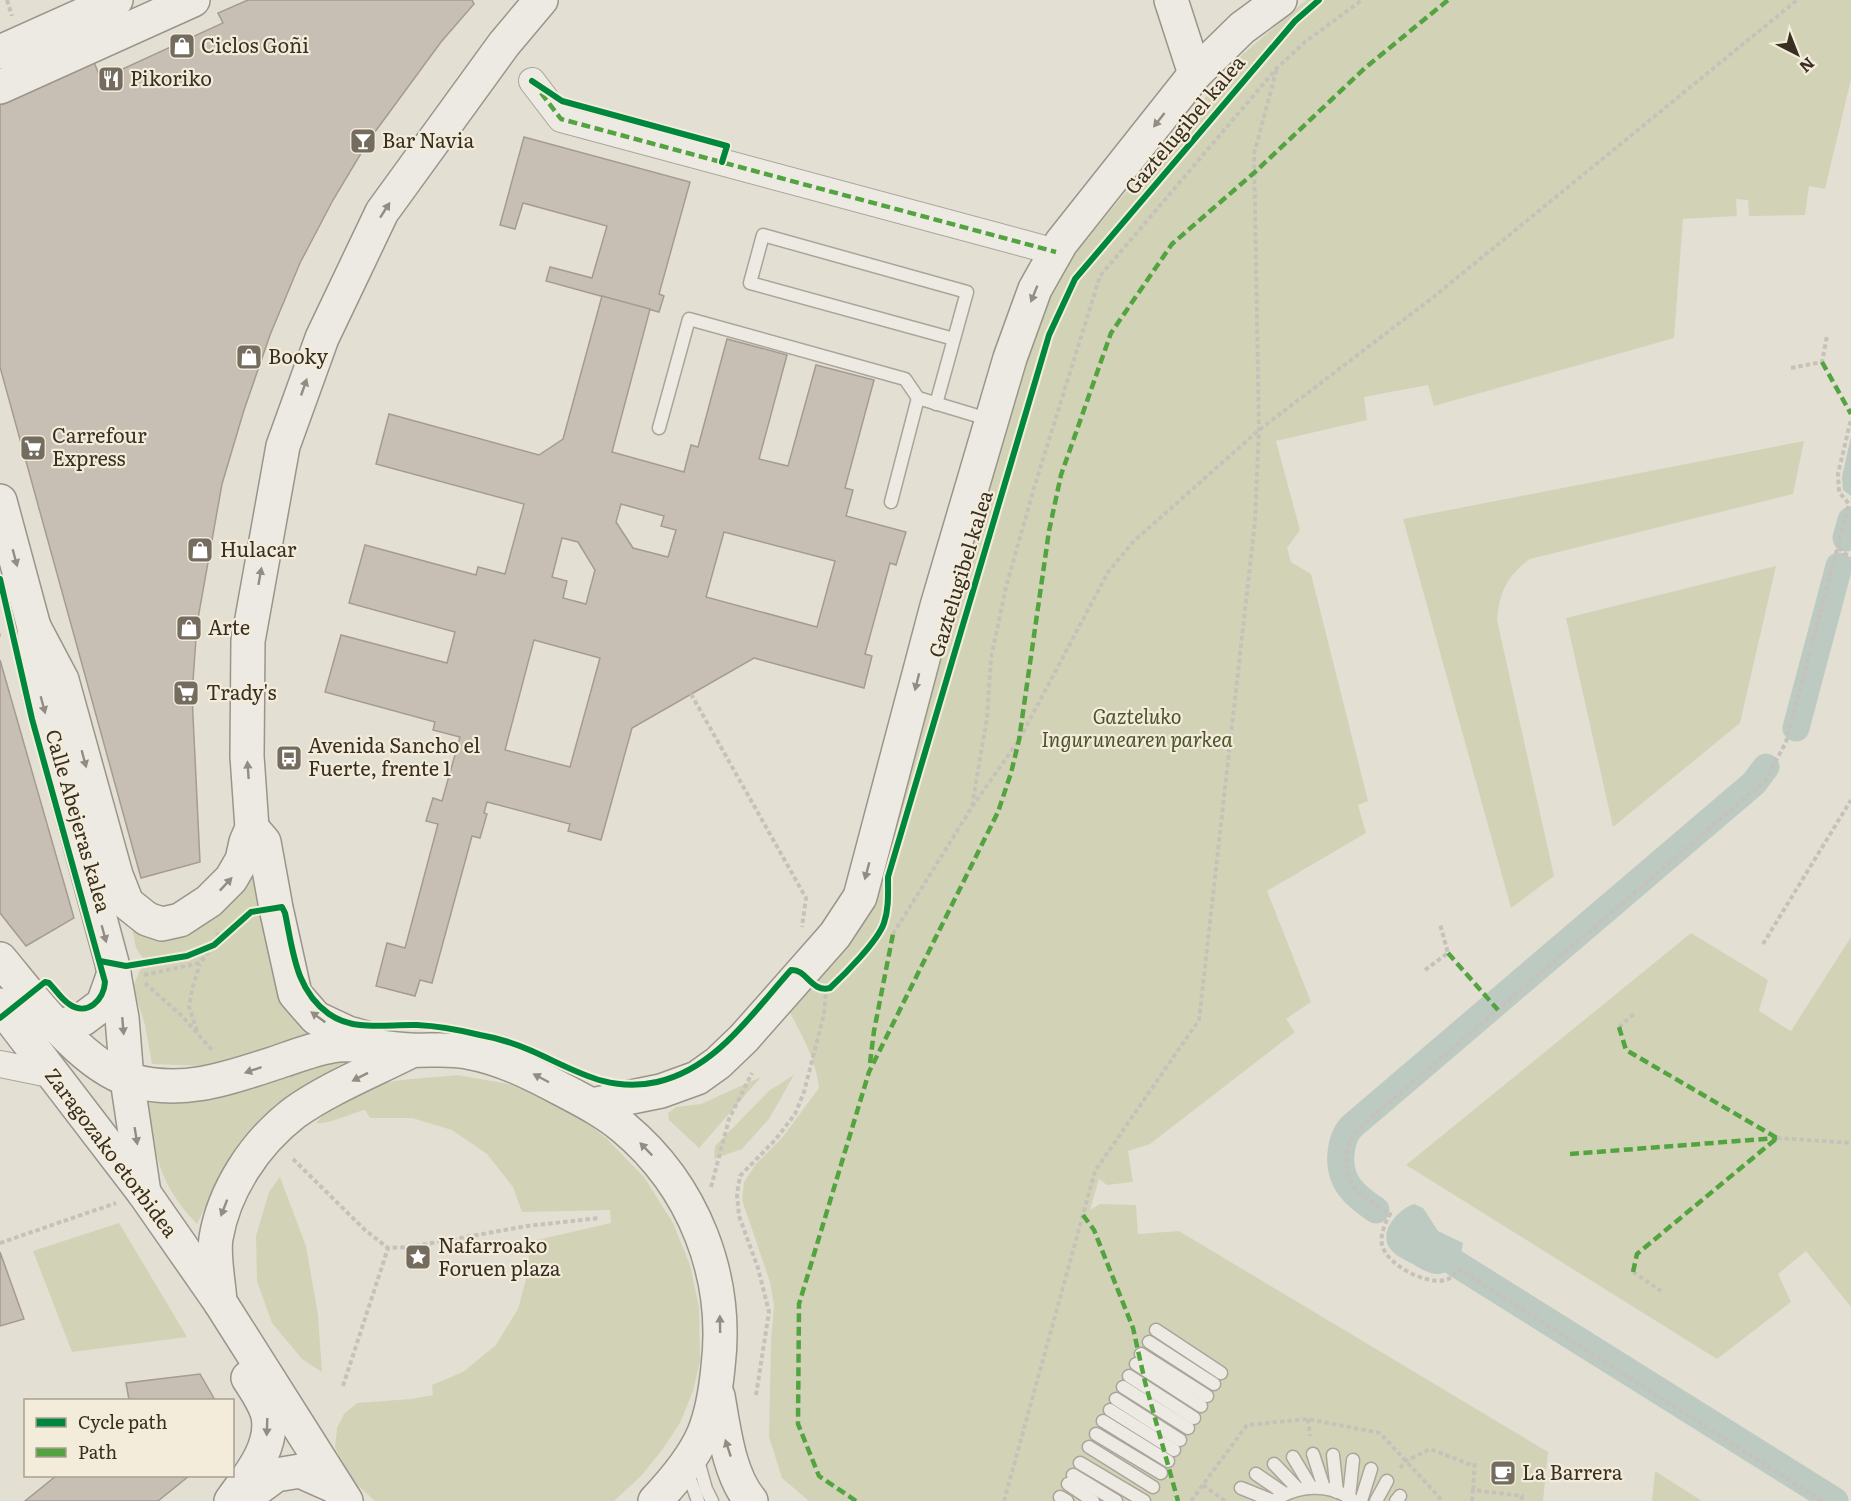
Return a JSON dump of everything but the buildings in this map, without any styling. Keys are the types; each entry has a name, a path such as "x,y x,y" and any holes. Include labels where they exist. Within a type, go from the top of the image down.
{"street":[{"path":"6,26 78,0"},
{"path":"0,52 116,0"},
{"path":"0,66 146,0"},
{"path":"0,87 193,0"},
{"path":"541,0 504,44 382,212 322,338 283,446 248,641 247,756 252,828 264,842 276,908 296,994 316,1018 348,1033 412,1050 466,1051 521,1068 592,1105 622,1126 648,1150 671,1178 690,1208 705,1241 715,1275 720,1311 721,1347 705,1432 673,1483 655,1501"},
{"path":"1171,0 1195,74"},
{"name":"Gaztelugibel kalea","path":"592,1105 661,1091 697,1078 718,1063 744,1038 835,935 860,897 937,606 1010,358 1035,289 1061,243 1195,74 1242,28 1280,0"},
{"path":"532,81 561,119 1056,252"},
{"name":"Calle Abejeras kalea","path":"0,501 34,627 39,691 114,974 122,1018 133,1197"},
{"name":"Calle Abejeras kalea","path":"34,627 62,680 116,875 127,903 147,919 162,924 180,920 209,901 231,879 242,861 252,828"},
{"name":"Zaragozako etorbidea","path":"0,959 57,1027 95,1061 127,1079 152,1085 185,1086 221,1081 303,1054 339,1045 412,1050"},
{"path":"57,1027 83,1019 103,1004 114,974"},
{"name":"Zaragozako etorbidea","path":"0,1005 54,1075 133,1197 220,1302"},
{"path":"341,1494 220,1302 215,1241 232,1189 246,1164 264,1142 294,1113 335,1089 412,1050"},
{"path":"0,1064 54,1075"},
{"path":"231,1501 257,1463 267,1440 268,1416 236,1358 241,1335"},
{"path":"716,1383 725,1438 741,1490 751,1501"},
{"path":"240,1501 276,1475 300,1471 341,1494"}],"lane":[{"path":"936,404 954,339 967,292 763,235 750,283 954,339"},
{"path":"659,428 689,319 905,379 918,398 992,420"},
{"path":"891,502 918,398"},
{"path":"1149,1342 1218,1378 1156,1330"},
{"path":"1139,1359 1204,1401"},
{"path":"1126,1382 1191,1423"},
{"path":"1103,1421 1174,1450 1113,1404"},
{"path":"1096,1434 1161,1473"},
{"path":"1089,1447 1153,1487"},
{"path":"1313,1454 1324,1488"},
{"path":"1333,1455 1337,1492"},
{"path":"690,1457 698,1501"},
{"path":"690,1457 712,1501"},
{"path":"1293,1457 1311,1487"},
{"path":"1353,1460 1354,1500"},
{"path":"1080,1463 1144,1501"},
{"path":"1274,1464 1298,1489"},
{"path":"1354,1500 1371,1469"},
{"path":"1256,1474 1285,1494"},
{"path":"1093,1501 1070,1480 1116,1501"},
{"path":"1376,1501 1387,1481"},
{"path":"1241,1488 1273,1501 1298,1489 1311,1487 1324,1488 1354,1500"}],"path":[{"path":"6,26 7,0"},
{"path":"972,807 987,718 991,658 1006,587 1034,488 1100,276 1277,68 1305,42 1362,0"},
{"path":"893,934 972,807 1019,740 1108,572 1133,542 1259,430 1431,299 1797,0"},
{"path":"1004,1501 1095,1171 1200,1020 1255,521 1259,430 1254,154 1277,68"},
{"path":"1791,368 1822,362 1827,336"},
{"path":"1822,1501 1459,1269 1447,1280 1436,1281 1417,1275 1396,1264 1382,1246 1382,1232 1390,1214 1356,1190 1347,1172 1346,1154 1349,1141 1356,1131 1765,781 1786,742 1849,504 1839,492 1838,474 1851,419"},
{"path":"1838,548 1851,558"},
{"path":"691,694 806,898"},
{"path":"1763,944 1851,800"},
{"path":"197,1034 189,1007 200,963 219,938 214,921"},
{"path":"1425,970 1448,953 1440,924"},
{"path":"201,952 223,939"},
{"path":"200,963 138,976 182,1016 212,1050"},
{"path":"800,973 817,987 830,988"},
{"path":"1619,1027 1635,1013"},
{"path":"756,1395 769,1312 758,1268 739,1216 737,1194 740,1176 776,1139 795,1114 804,1092 824,1014"},
{"path":"711,1188 729,1119 757,1065"},
{"path":"1777,1138 1851,1143"},
{"path":"293,1159 365,1230 388,1248 410,1247 527,1226 600,1218"},
{"path":"0,1243 133,1197"},
{"path":"343,1386 388,1248"},
{"path":"1633,1272 1661,1291"},
{"path":"1387,1481 1406,1461 1430,1449 1474,1463 1472,1501"},
{"path":"1203,1485 1225,1501"},
{"path":"1473,1490 1522,1496 1521,1501"}],"green space":[{"name":"Gazteluko Ingurunearen parkea","path":"1306,0 1851,0 1851,79 1825,189 1809,186 1805,215 1749,216 1748,200 1736,199 1737,216 1683,219 1674,338 1434,406 1428,385 1364,397 1367,420 1276,441 1300,530 1287,548 1291,562 1311,574 1368,801 1358,805 1366,833 1267,891 1311,1002 1286,1019 1295,1032 1150,1144 1128,1151 1133,1182 1107,1185 1099,1179 1090,1210 1100,1204 1136,1205 1138,1234 1179,1231 1548,1452 1543,1501 809,1501 782,1478 769,1437 774,1306 770,1282 742,1200 744,1182 756,1164 782,1138 819,1088 812,1058 789,1011 914,756 996,464 1016,381 1039,319 1069,261 1172,136 1242,55"},
{"path":"1804,441 1793,494 1530,559 1510,578 1500,601 1497,620 1554,876 1511,908 1403,519"},
{"path":"1776,566 1740,723 1613,827 1566,618"},
{"path":"254,859 271,960 282,999 315,1035 283,1043 249,1058 204,1066 152,1064 145,1025 133,987 144,960 136,948 127,903 180,920"},
{"path":"1691,933 1768,980 1759,1011 1791,1031 1851,937 1851,1307 1806,1251 1778,1274 1791,1302 1717,1359 1406,1165"},
{"path":"339,1058 364,1061 216,1185 197,1224 174,1196 160,1168 148,1102 186,1102 228,1094"},
{"path":"457,1075 509,1084 566,1106 607,1139 644,1177 673,1223 690,1265 699,1307 700,1361 693,1391 680,1423 662,1450 641,1476 614,1501 375,1501 351,1479 335,1447 337,1428 344,1414 357,1403 433,1395 432,1385 463,1372 496,1345 518,1309 529,1268 528,1242 611,1223 610,1210 522,1212 513,1187 487,1154 452,1130 412,1118 370,1118 365,1110 317,1123 327,1112 379,1085 402,1080"},
{"path":"794,1075 769,1119 742,1149 714,1159 715,1146 770,1090"},
{"path":"761,1077 699,1148 669,1120 668,1113 676,1107 701,1104"},
{"path":"280,1177 306,1246 318,1315 322,1372 302,1359 272,1323 257,1281 256,1236 269,1192"},
{"path":"119,1223 187,1337 72,1352 33,1251"},
{"path":"1655,1471 1702,1501 1652,1501"}],"shaded area":[{"path":"1851,436 1851,496 1843,490 1842,477"},
{"path":"1414,1204 1423,1208 1438,1231 1463,1243 1457,1261 1445,1273 1434,1274 1422,1269 1393,1252 1389,1247 1387,1234 1392,1221 1402,1210"}],"waterway":[{"path":"1846,538 1851,520"},
{"path":"1796,728 1839,566"},
{"path":"1376,1210 1355,1193 1342,1172 1342,1146 1351,1127 1754,783 1766,767"},
{"path":"1455,1263 1835,1501"}],"marked path":[{"path":"856,1501 819,1476 798,1424 799,1304 869,1072 998,812 1011,773 1019,740 1049,531 1061,475 1111,333 1172,244 1255,172 1365,68 1448,0"},
{"path":"541,93 561,119 1056,252"},
{"path":"1822,362 1851,414"},
{"path":"870,1063 893,934"},
{"path":"1448,953 1498,1010"},
{"path":"1619,1027 1626,1050 1777,1138"},
{"path":"1570,1154 1777,1138"},
{"path":"1633,1272 1637,1254 1777,1138"},
{"path":"1083,1215 1094,1230 1133,1328 1145,1382 1178,1501"}],"cycle path":[{"path":"100,961 126,966 187,956 214,945 251,912 282,907 293,955 302,981 318,1004 339,1020 360,1025 417,1025 457,1030 526,1048 592,1078 639,1085 678,1075 715,1052 732,1037 791,970 801,973 818,987 830,988 868,948 884,923 888,877 1049,335 1075,279 1295,21 1319,0"},
{"path":"532,81 562,101 727,146 722,162"},
{"path":"0,579 32,719 105,982 98,1000 93,1005 82,1009 66,1002 49,983 45,982 0,1018"}],"place":[{"name":"Ciclos Goñi","path":"182,46"},
{"name":"Pikoriko","path":"111,79"},
{"name":"Bar Navia","path":"363,141"},
{"name":"Booky","path":"249,357"},
{"name":"Carrefour Express","path":"33,448"},
{"name":"Hulacar","path":"200,550"},
{"name":"Arte","path":"189,628"},
{"name":"Trady's","path":"186,693"},
{"name":"Avenida Sancho el Fuerte, frente 1","path":"289,758"},
{"name":"Nafarroako Foruen plaza","path":"418,1257"},
{"name":"La Barrera","path":"1503,1473"}]}
